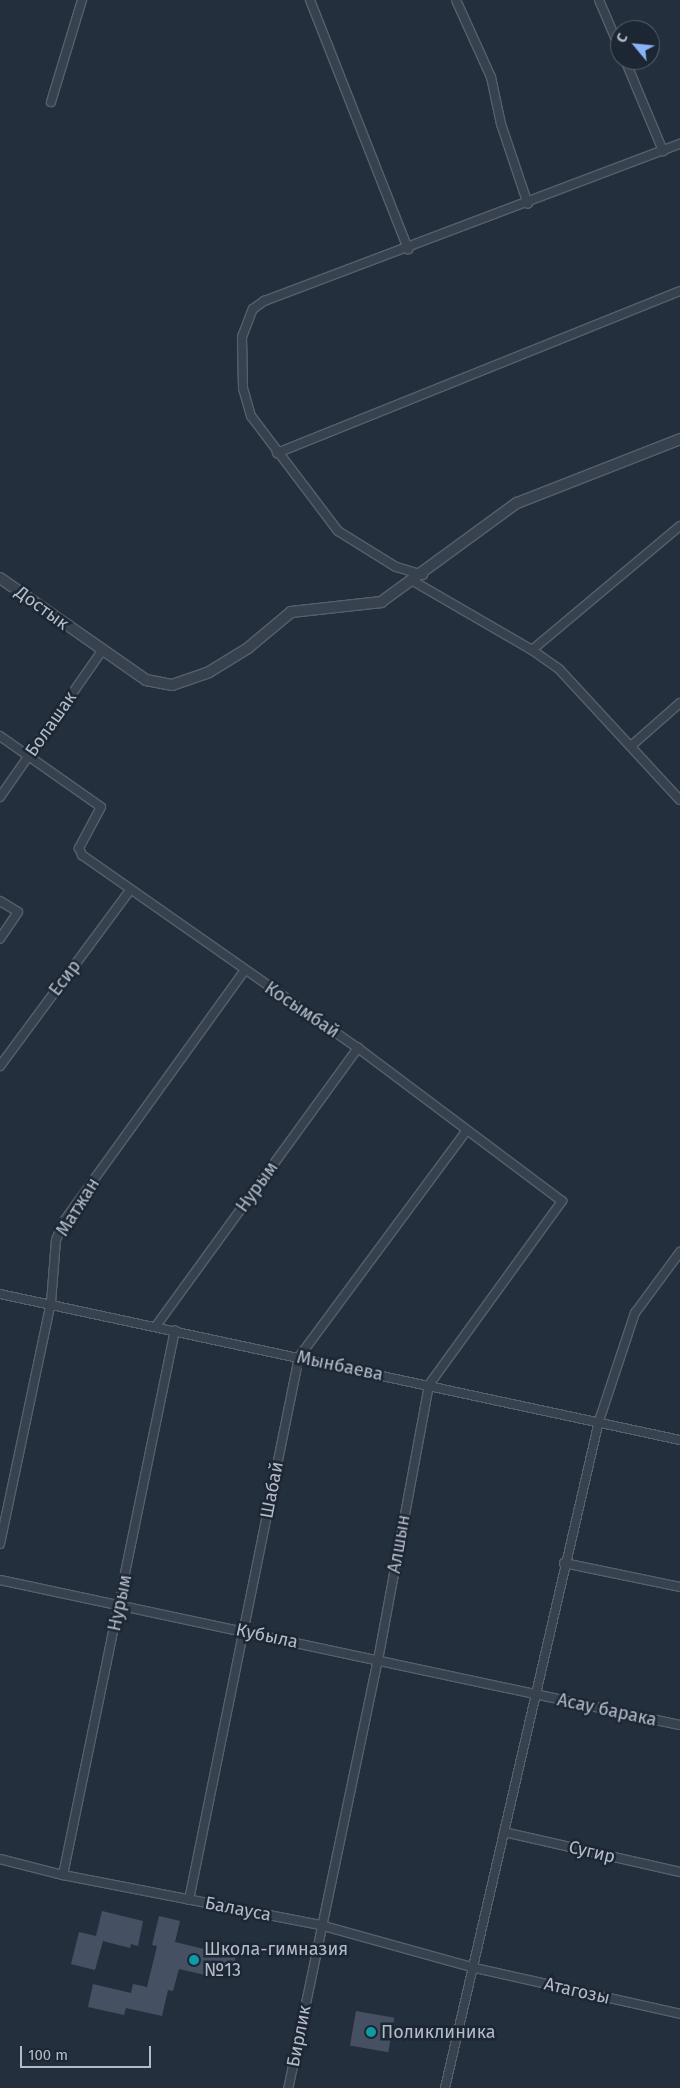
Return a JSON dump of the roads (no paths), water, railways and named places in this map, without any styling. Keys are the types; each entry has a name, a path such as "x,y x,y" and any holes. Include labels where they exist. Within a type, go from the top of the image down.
{"street":[{"path":"51,102 82,0"},
{"path":"310,0 408,250"},
{"path":"456,0 491,77 501,124 528,204"},
{"path":"599,0 610,26"},
{"path":"629,70 663,151"},
{"path":"422,575 396,567 338,531 277,453 245,402 242,337 253,309 264,300 408,250 680,144"},
{"path":"277,453 680,290"},
{"name":"Достык","path":"0,578 146,680 172,685 209,672 240,653 291,612 371,605 422,575 517,503 680,439"},
{"path":"532,650 680,526"},
{"path":"413,581 532,650 559,669 680,800"},
{"name":"Болашак","path":"0,797 102,651"},
{"path":"631,746 680,703"},
{"path":"0,736 29,756"},
{"name":"Косымбай","path":"29,756 100,808 79,852 244,971 358,1048 562,1201"},
{"name":"Есир","path":"0,1066 130,890"},
{"path":"0,901 18,912 0,939"},
{"name":"Матжан","path":"0,1544 51,1304 52,1259 64,1221 244,971"},
{"name":"Нурым","path":"156,1326 358,1048"},
{"name":"Шабай","path":"189,1900 299,1357 467,1130"},
{"name":"Алшын","path":"320,1925 378,1659 428,1385 562,1201"},
{"path":"446,2088 475,1968 564,1563 599,1421 635,1313 680,1252"},
{"name":"Мынбаева","path":"0,1294 599,1421 680,1440"},
{"name":"Нурым","path":"63,1875 120,1606 174,1330"},
{"path":"564,1563 680,1587"},
{"name":"Кубыла","path":"0,1580 378,1659 534,1694"},
{"name":"Асау барака","path":"534,1694 680,1726"},
{"name":"Сугир","path":"504,1832 680,1872"},
{"name":"Балауса","path":"0,1859 63,1875 320,1925 475,1968"},
{"name":"Бирлик","path":"288,2088 320,1925"},
{"name":"Атагозы","path":"475,1968 680,2014"}],"place":[{"name":"Школа-гимназия №13","path":"194,1960"},
{"name":"Поликлиника","path":"371,2032"}]}
